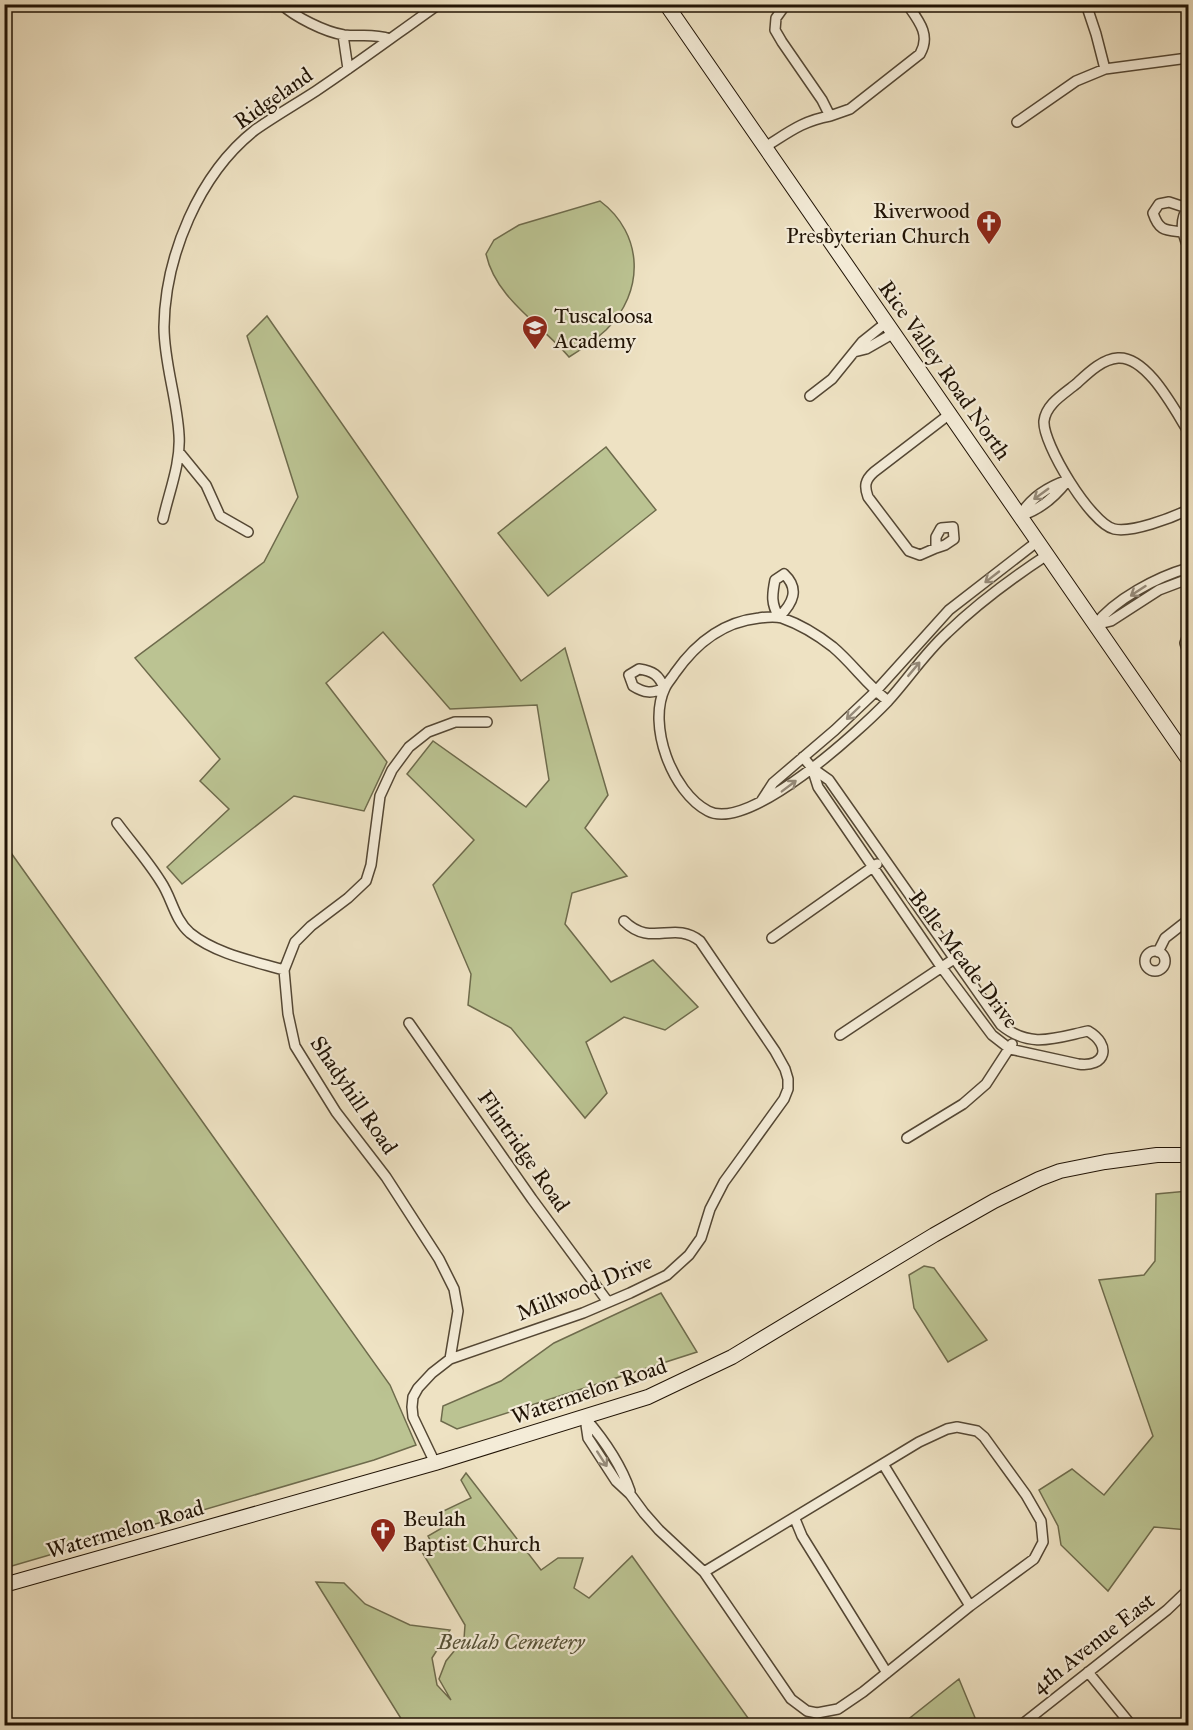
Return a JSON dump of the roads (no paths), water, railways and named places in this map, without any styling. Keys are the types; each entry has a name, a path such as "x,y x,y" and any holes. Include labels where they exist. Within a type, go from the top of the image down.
{"main road":[{"name":"Rice Valley Road North","path":"674,8 765,147 1188,759"},
{"name":"Watermelon Road","path":"4,1585 435,1463 648,1397 726,1359 964,1218 1039,1179 1060,1171 1105,1162 1157,1155 1188,1155"}],"street":[{"path":"281,4 302,19 343,34 368,34 390,39"},
{"name":"Ridgeland","path":"163,519 179,452 179,434 166,356 164,327 170,276 177,247 188,220 214,176 239,145 254,131 348,69 439,4"},
{"path":"786,4 776,18 775,30 830,116"},
{"path":"765,147 811,119 830,116 850,109 920,54 924,46 925,34 908,4"},
{"path":"1086,4 1105,69"},
{"path":"343,34 348,69"},
{"path":"1017,122 1076,81 1105,69 1188,58"},
{"path":"1182,232 1166,230 1156,224 1153,213 1159,204 1169,202 1188,208 1183,218 1182,232 1188,247"},
{"path":"810,396 832,379 854,352 866,349 890,328"},
{"path":"1188,430 1144,367 1127,358 1107,361 1089,372 1052,405 1046,413 1044,422 1046,432 1068,480 1102,523 1111,528 1131,529 1188,510"},
{"path":"931,430 955,419"},
{"path":"936,548 920,555 909,551 868,497 864,487 868,478 931,430 955,419"},
{"path":"179,452 206,485 220,516 248,532"},
{"path":"1020,516 1028,503 1055,484 1068,480"},
{"path":"762,800 773,783 875,692 949,610 1038,541"},
{"path":"888,701 875,692 832,647 799,626 779,617 748,620 728,626 711,635 695,648 664,688 660,722 664,751 676,778 687,795 710,812 729,814 748,808 779,793 864,726 888,701 946,634 990,596 1047,555"},
{"path":"1095,625 1106,611 1167,574 1188,568"},
{"path":"1095,625 1111,621 1159,590 1188,579"},
{"path":"1188,635 1185,643 1188,652"},
{"name":"Shadyhill Road","path":"450,1359 458,1311 454,1289 439,1259 386,1178 336,1112 295,1046 288,1014 284,970 295,942 366,881 375,845 380,796 392,770 409,747 428,732 455,722 487,722"},
{"name":"Belle Meade Drive","path":"803,757 812,768 829,780 1001,1025 1016,1036 1048,1041 1088,1031 1098,1037 1103,1045 1102,1055 1096,1063 1087,1065 1010,1049 993,1035 942,968 818,787 812,768"},
{"path":"117,823 162,884 172,910 188,932 206,944 284,970"},
{"path":"772,938 883,859"},
{"path":"1158,952 1165,938 1188,920"},
{"name":"Millwood Drive","path":"435,1463 413,1417 413,1397 425,1380 450,1359 583,1313 667,1275 683,1263 701,1238 710,1209 724,1182 779,1107 788,1089 788,1079 781,1060 700,941 682,932 652,935 641,933 632,929 624,921"},
{"path":"840,1035 954,959"},
{"name":"Flintridge Road","path":"409,1023 532,1199 608,1302"},
{"path":"907,1138 963,1104 986,1084 1010,1049 1016,1036"},
{"path":"585,1418 598,1433 624,1475 630,1494 659,1530 704,1572 791,1699 807,1711 828,1713 838,1709 1034,1559 1043,1542 1041,1521 990,1445 977,1431 967,1428 947,1429 902,1452 795,1519 704,1572"},
{"path":"883,1464 970,1606"},
{"path":"795,1519 802,1536 887,1673"},
{"name":"4th Avenue East","path":"1020,1725 1167,1610 1188,1590"},
{"path":"1088,1672 1132,1725"}],"place":[{"name":"Riverwood Presbyterian Church","path":"989,246"},
{"name":"Tuscaloosa Academy","path":"535,351"},
{"name":"Beulah Baptist Church","path":"383,1554"}],"park label":[{"name":"Beulah Cemetery","path":"511,1641"}]}
